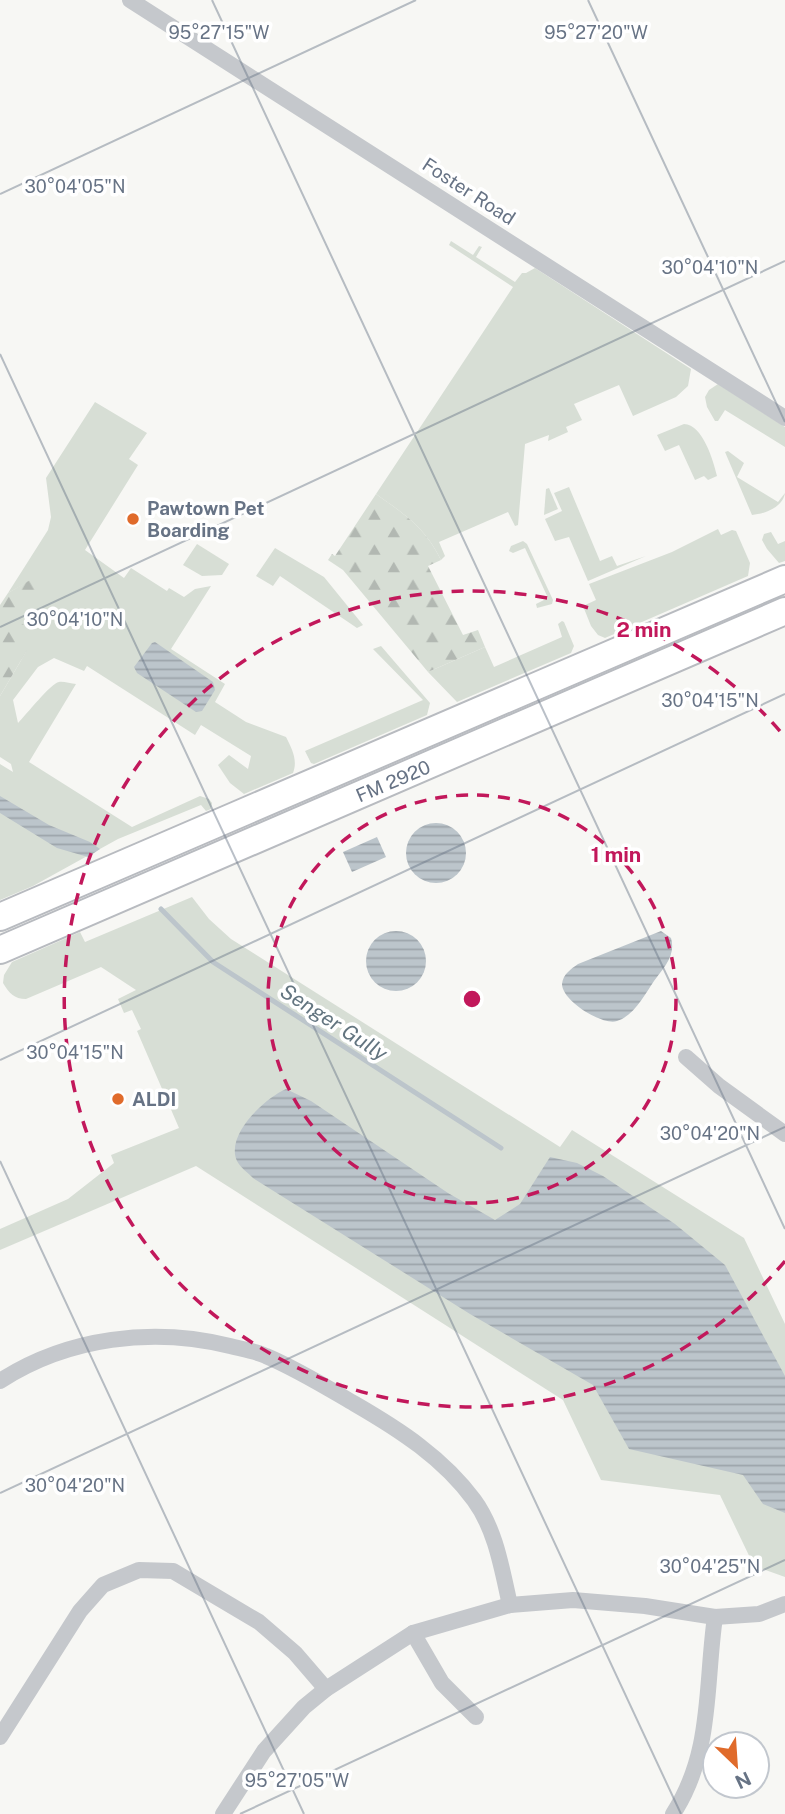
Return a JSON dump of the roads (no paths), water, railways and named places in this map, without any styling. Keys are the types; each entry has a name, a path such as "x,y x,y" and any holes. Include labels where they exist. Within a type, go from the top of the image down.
{"main road":[{"name":"FM 2920","path":"10,913 785,579"},
{"name":"FM 2920","path":"0,950 785,611"}],"street":[{"name":"Foster Road","path":"130,0 785,418"},
{"path":"686,1057 719,1086 785,1134"},
{"path":"0,1381 64,1350 110,1340 164,1336 211,1342 265,1355 387,1422 445,1465 476,1502 497,1547 510,1605"},
{"path":"0,1737 80,1611 103,1585 139,1570 173,1571 259,1622 295,1653 326,1689"},
{"path":"223,1814 264,1751 304,1707 326,1689 413,1633 510,1605 573,1601 645,1605 715,1617 759,1614 785,1604"},
{"path":"673,1814 687,1793 703,1746 715,1617"},
{"path":"413,1633 442,1683 476,1717"}],"waterway":[{"name":"Senger Gully","path":"161,909 213,962 501,1148"}],"place":[{"name":"Pawtown Pet Boarding","path":"133,519"},
{"name":"ALDI","path":"118,1099"}]}
